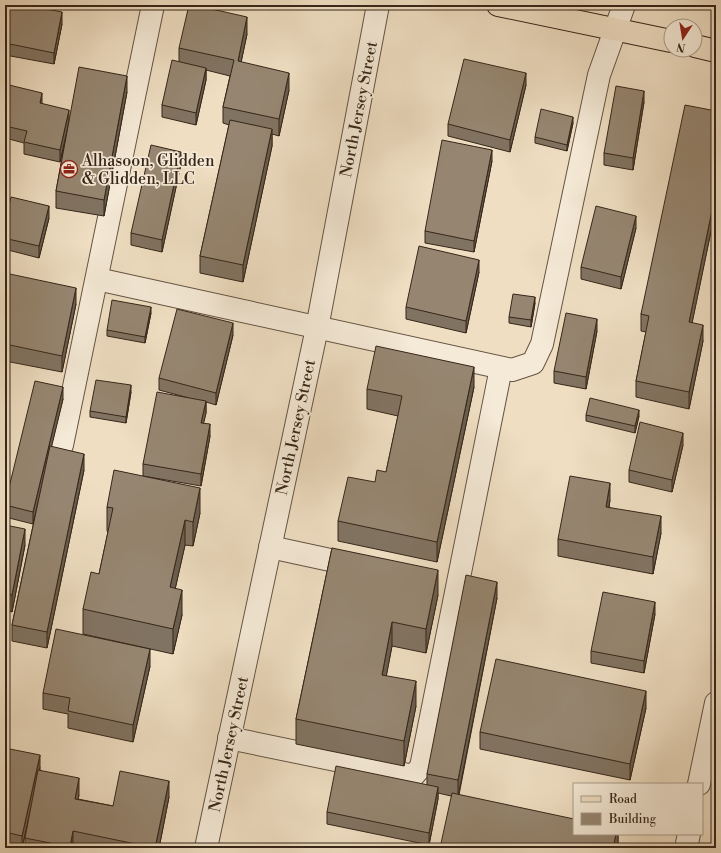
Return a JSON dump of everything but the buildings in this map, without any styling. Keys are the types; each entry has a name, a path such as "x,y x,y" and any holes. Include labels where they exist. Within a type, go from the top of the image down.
{"main road":[{"path":"498,5 663,39"},
{"path":"703,48 716,51"}],"street":[{"path":"62,445 153,5"},
{"name":"North Jersey Street","path":"206,848 317,328 378,5"},
{"path":"97,279 501,368 512,370 533,363 542,344 599,75 624,5"},
{"path":"229,738 413,776 421,768 449,585 501,368"},
{"path":"270,548 379,570"},
{"path":"699,783 716,703"},
{"path":"686,848 689,835"}],"place":[{"name":"Alhasoon, Glidden & Glidden, LLC","path":"69,169"}]}
